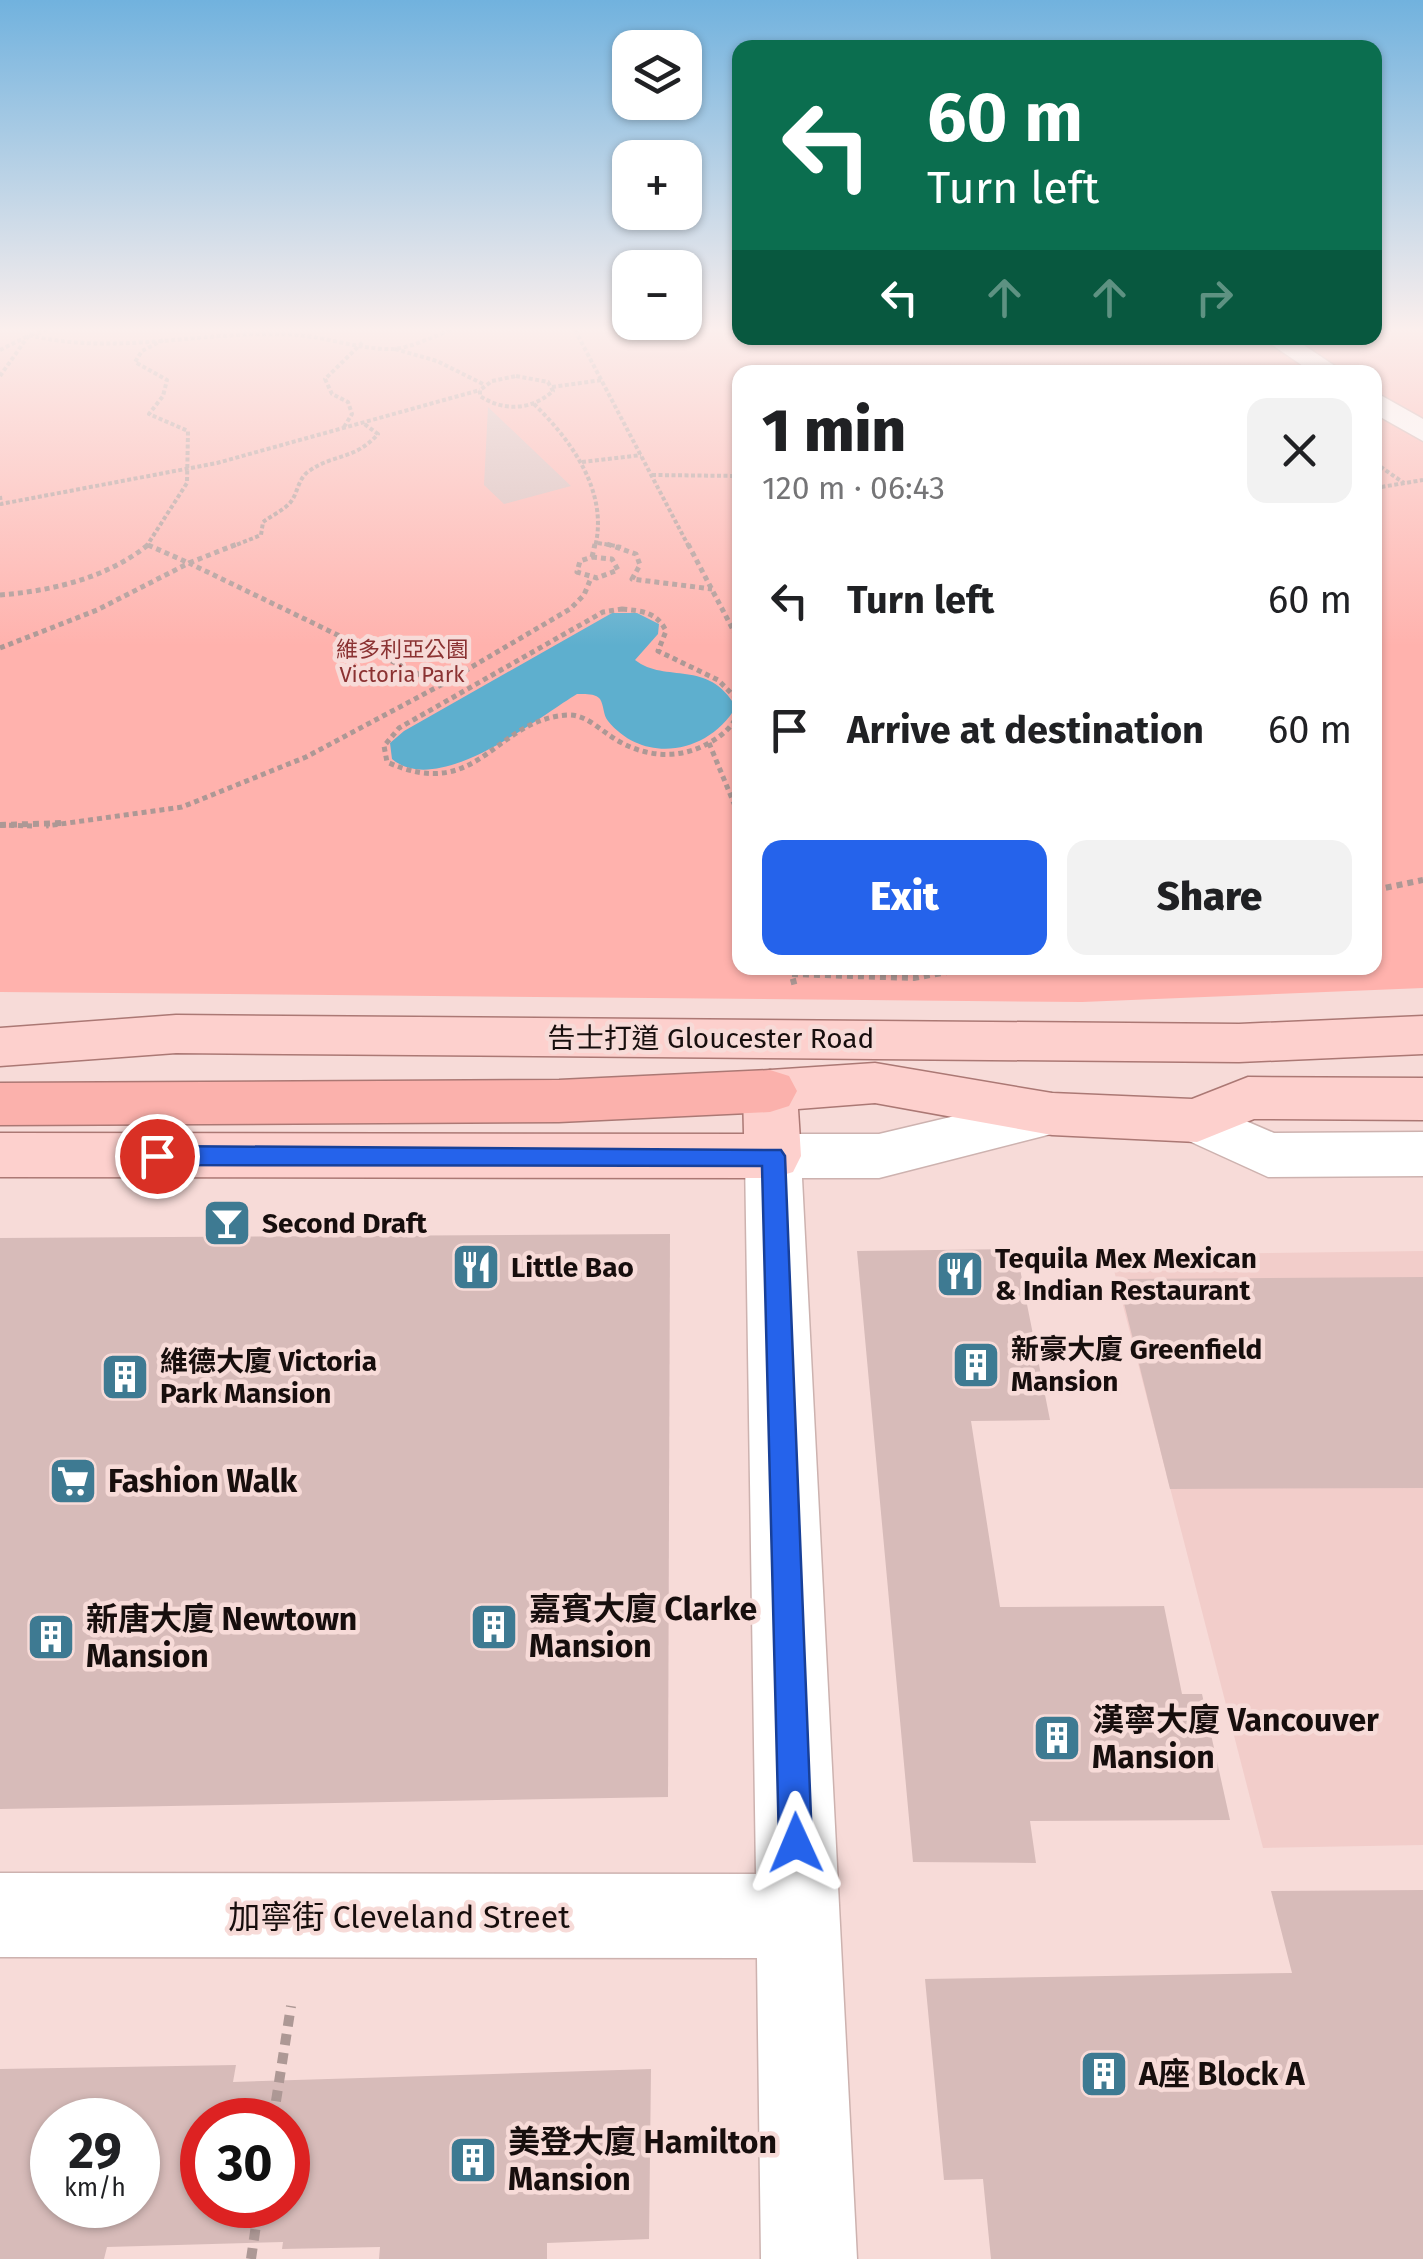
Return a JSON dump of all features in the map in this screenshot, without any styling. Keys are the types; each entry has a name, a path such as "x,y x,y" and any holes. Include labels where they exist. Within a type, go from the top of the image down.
{"highway":[{"path":"0,1104 506,1102 772,1124"}],"main road":[{"name":"告士打道 Gloucester Road","path":"0,1047 176,1034 1239,1042 1423,1035"},
{"name":"告士打道 Gloucester Road","path":"0,1155 772,1124 876,1083 1052,1114 1198,1121 1248,1098 1423,1099"}],"street":[{"name":"告士打道 Gloucester Road","path":"772,1124 879,1156 1052,1114"},
{"name":"告士打道 Gloucester Road","path":"1198,1121 1268,1155 1423,1154"},
{"path":"772,1124 809,2259"},
{"name":"加寧街 Cleveland Street","path":"0,1915 798,1916"}],"path":[{"path":"0,595 36,592 80,580 148,545 187,483 188,435"},
{"path":"0,496 1,504 189,470 316,435"},
{"path":"0,648 58,630 190,563 261,535 263,522 292,502 297,482 320,462 358,453 377,435"},
{"path":"563,435 582,462 594,502 598,544 592,557"},
{"path":"631,435 732,628"},
{"path":"582,462 641,455"},
{"path":"1382,468 1405,484"},
{"path":"652,475 732,476"},
{"path":"1382,487 1423,480"},
{"path":"598,544 621,546 636,554 640,566 632,579 712,589"},
{"path":"148,545 441,685"},
{"path":"607,557 618,566 610,575 591,578 576,568 580,561 607,557"},
{"path":"0,825 44,826 182,807 306,757 546,623 584,596 591,578"},
{"path":"732,693 714,677 658,651 664,624 645,611 612,610 388,738 384,754 387,762 412,772 456,771 546,721 568,715 588,721 634,750 652,754 688,752 710,743 732,725"},
{"path":"546,623 569,632"},
{"path":"522,637 543,646"},
{"path":"416,698 436,708"},
{"path":"710,743 732,798"},
{"path":"1382,889 1423,880"},
{"path":"822,975 930,975"},
{"path":"276,2098 291,2006"},
{"path":"251,2259 256,2228"}],"shaded area":[{"path":"1423,1251 1423,1845 1263,1848 1110,1255"}],"green space":[{"name":"維多利亞公園 Victoria Park","path":"0,435 732,435 732,975 1382,975 1382,435 1423,435 1423,988 1082,1002 0,992"}],"water":[{"path":"612,613 637,613 659,624 658,634 635,660 660,671 713,682 732,702 732,712 724,723 693,744 675,748 639,744 623,735 606,719 598,697 589,694 577,694 513,736 460,762 435,769 411,768 392,759 390,743 404,731"}],"building":[{"path":"487,435 518,435 571,486 504,504 484,485"},
{"path":"670,1234 668,1797 0,1809 0,1238"},
{"name":"漢寧大廈 Vancouver Mansion","path":"1016,1249 1050,1420 971,1421 1000,1607 1164,1606 1182,1694 1202,1694 1230,1820 1030,1821 1036,1863 913,1862 857,1251"},
{"path":"1423,1277 1423,1488 1170,1489 1118,1279"},
{"path":"1423,1890 1423,2259 991,2259 983,2179 944,2180 925,1979 1292,1973 1271,1891"},
{"name":"美登大廈 Hamilton Mansion","path":"236,2065 233,2082 651,2069 649,2239 547,2243 547,2259 379,2259 380,2247 282,2249 283,2242 107,2247 104,2259 0,2259 0,2069"}],"place":[{"name":"Second Draft","path":"227,1223"},
{"name":"Little Bao","path":"476,1267"},
{"name":"Tequila Mex Mexican & Indian Restaurant","path":"960,1274"},
{"name":"新豪大廈 Greenfield Mansion","path":"976,1365"},
{"name":"維德大廈 Victoria Park Mansion","path":"125,1377"},
{"name":"Fashion Walk","path":"73,1481"},
{"name":"嘉賓大廈 Clarke Mansion","path":"494,1627"},
{"name":"新唐大廈 Newtown Mansion","path":"51,1637"},
{"name":"漢寧大廈 Vancouver Mansion","path":"1057,1738"},
{"name":"A座 Block A","path":"1104,2074"},
{"name":"美登大廈 Hamilton Mansion","path":"473,2160"}],"route":[{"path":"157,1156 773,1156 796,1843"}]}
